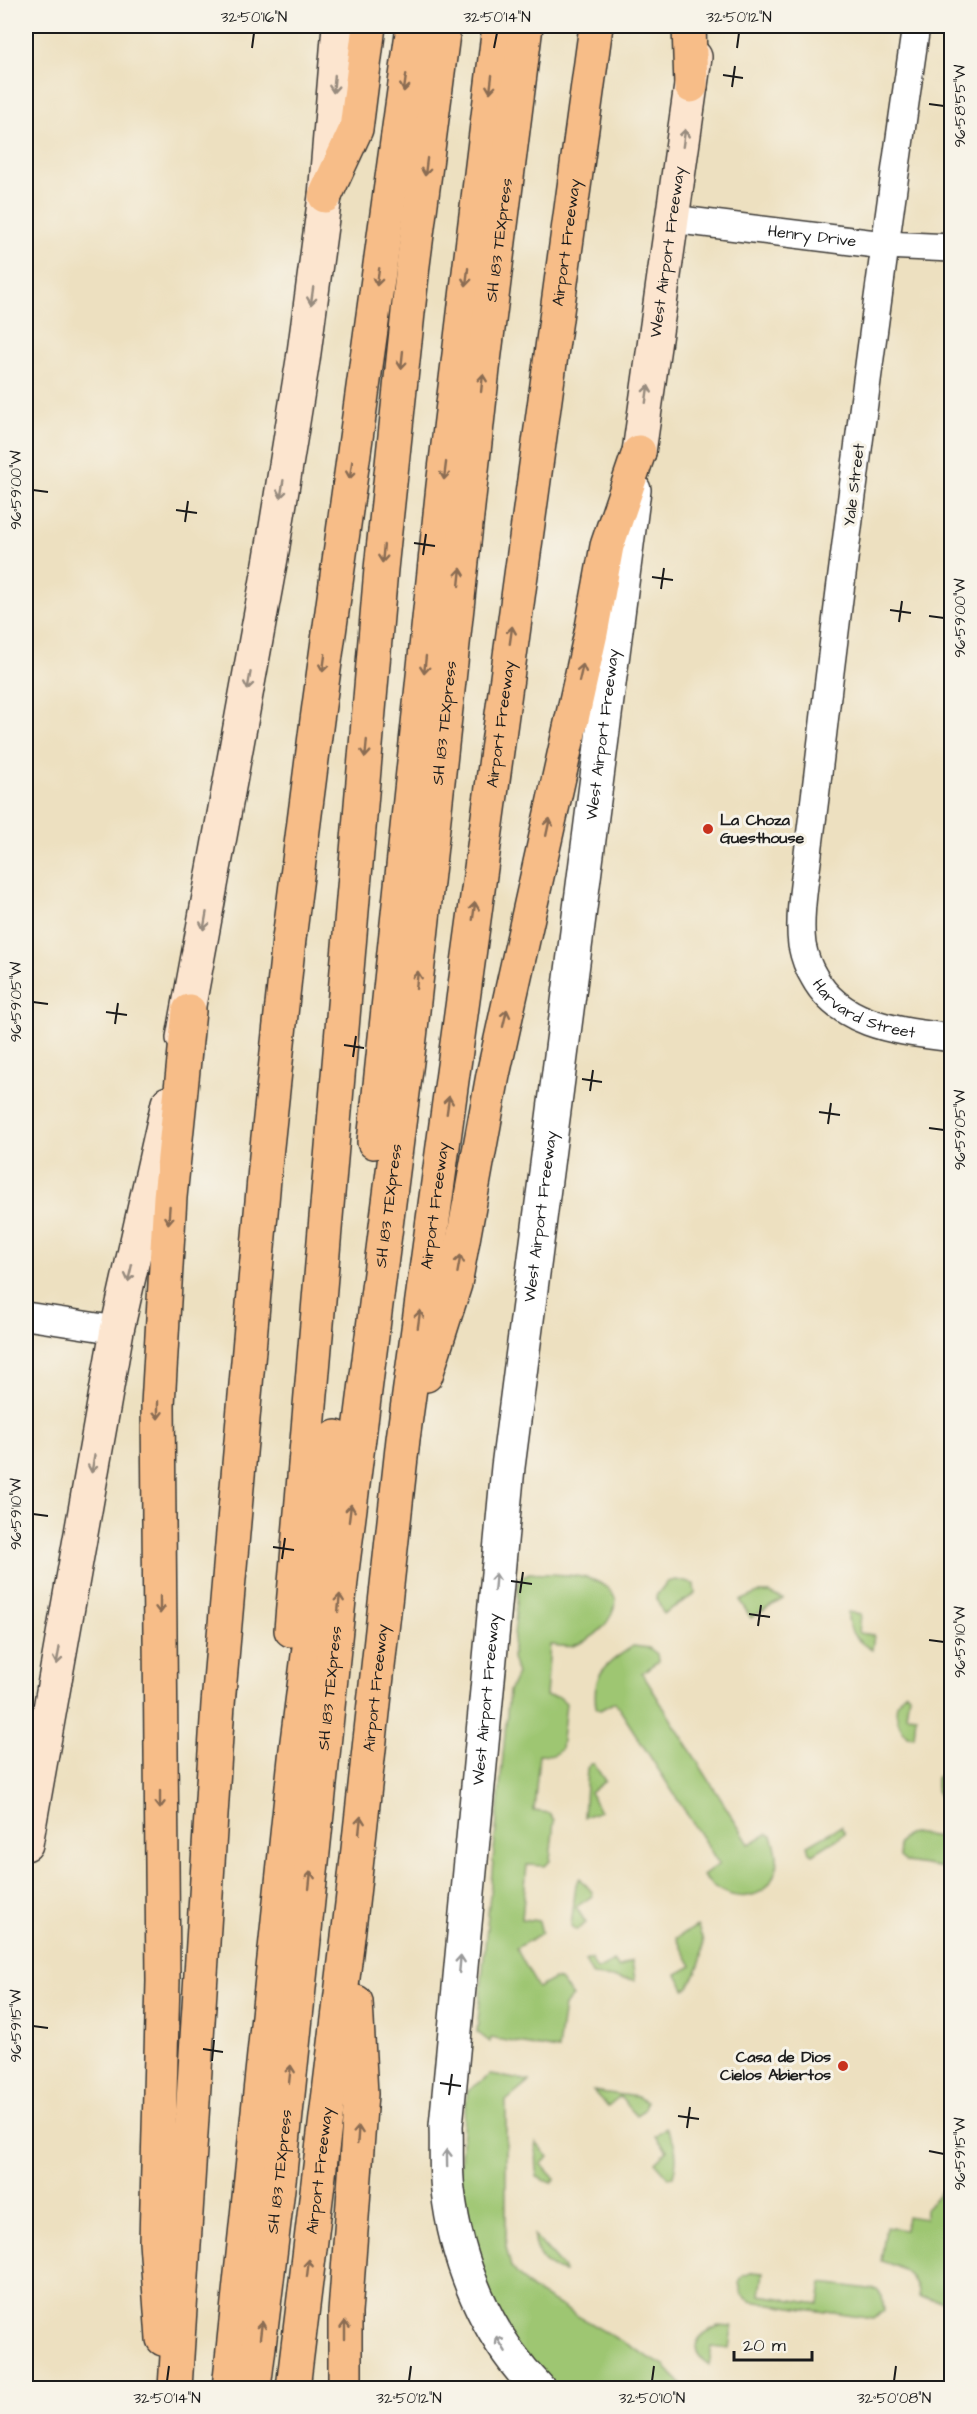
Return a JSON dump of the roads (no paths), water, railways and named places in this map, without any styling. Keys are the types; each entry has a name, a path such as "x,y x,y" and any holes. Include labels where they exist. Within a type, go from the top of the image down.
{"highway":[{"path":"325,196 356,129 369,26"},
{"path":"175,2388 218,1704 265,1168 289,939 318,708 413,26"},
{"path":"291,1799 291,1612 315,1332 395,423 444,26"},
{"name":"SH 183 TEXpress","path":"228,2388 291,1799 384,1065 446,463 499,26"},
{"name":"SH 183 TEXpress","path":"254,2388 280,2172 342,1571 411,1038 482,380 526,26"},
{"name":"Airport Freeway","path":"293,2388 352,1905 403,1439 596,26"},
{"path":"689,26 691,86"},
{"path":"403,1439 450,1308 493,1075 591,633 607,546 639,452"},
{"path":"168,2388 157,2283 156,2241 163,1981 160,1860 158,1405 170,1197 189,1011"},
{"path":"345,2388 345,2313 361,2094 352,1905"}],"main road":[{"path":"26,1844 117,1330 189,1011 271,558 325,196 339,26"},
{"name":"West Airport Freeway","path":"639,452 700,26"}],"street":[{"name":"Yale Street","path":"802,946 806,871 884,245 916,26"},
{"name":"Henry Drive","path":"672,219 884,245 951,248"},
{"name":"West Airport Freeway","path":"538,2388 514,2365 500,2344 487,2319 464,2260 448,2190 446,2126 508,1467 639,452"},
{"name":"Harvard Street","path":"802,946 813,976 821,988 836,1004 856,1017 877,1025 951,1038"},
{"path":"26,1316 117,1330"}],"place":[{"name":"La Choza Guesthouse","path":"708,829"},
{"name":"Casa de Dios Cielos Abiertos","path":"843,2066"}]}
